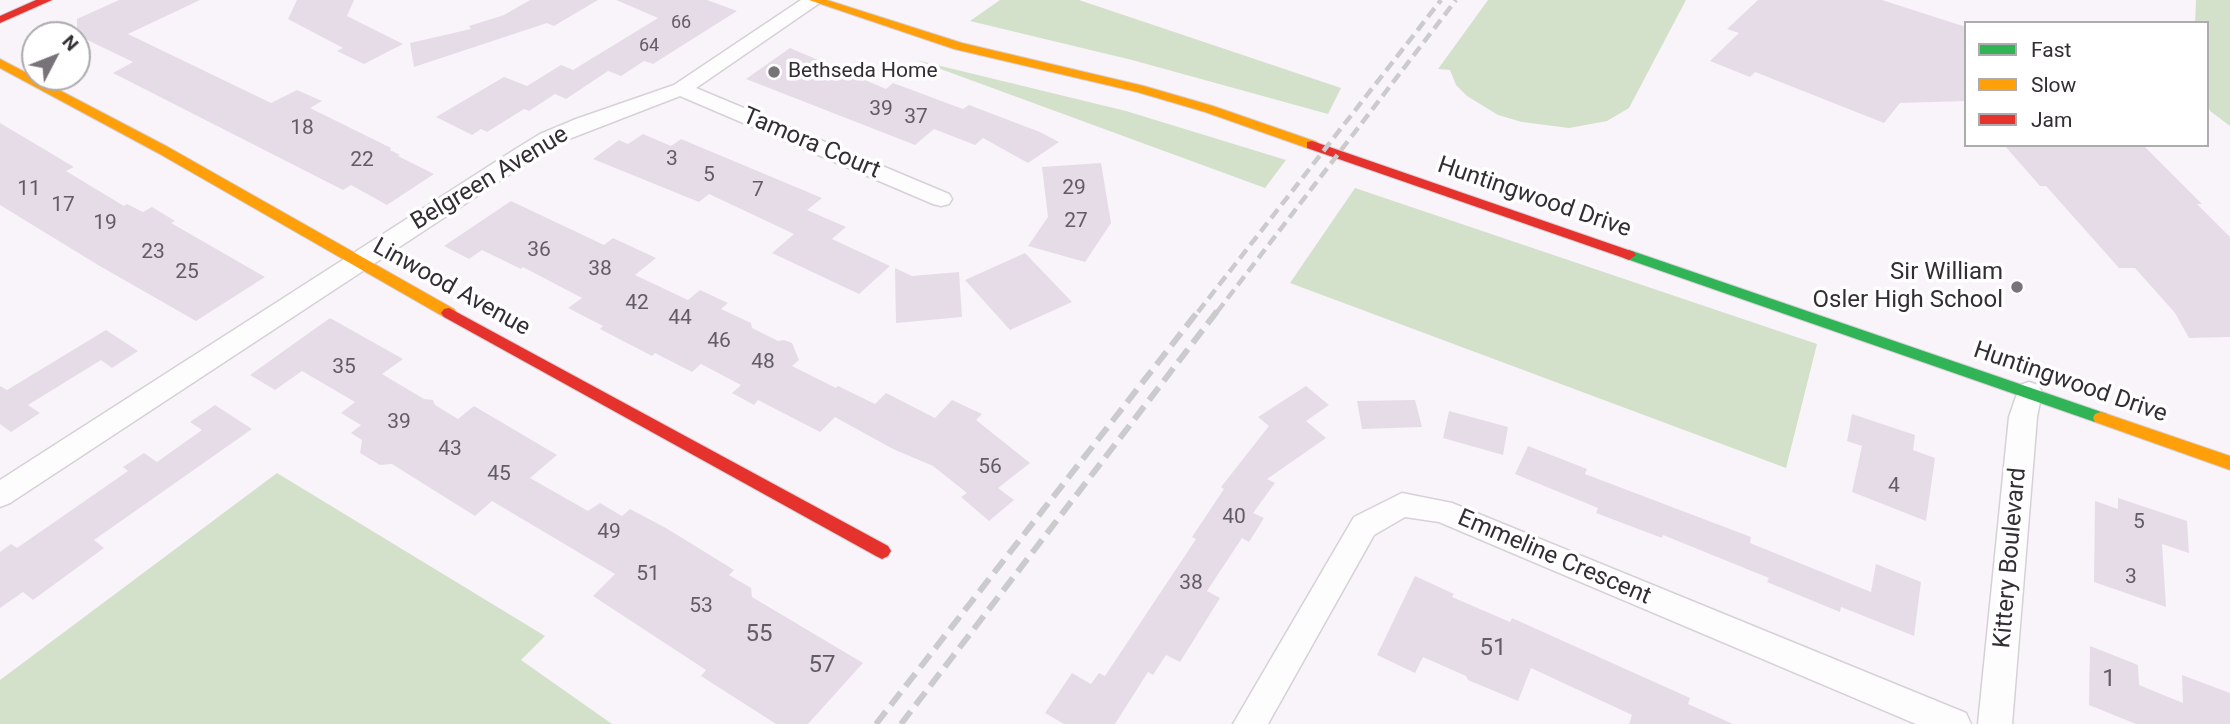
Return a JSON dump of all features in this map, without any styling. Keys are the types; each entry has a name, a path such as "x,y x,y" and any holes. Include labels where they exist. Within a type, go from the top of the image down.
{"street":[{"path":"0,20 46,0"},
{"name":"Belgreen Avenue","path":"0,495 548,139 681,89 815,0"},
{"name":"Huntingwood Drive","path":"815,0 958,47 1209,109 2230,463"},
{"name":"Linwood Avenue","path":"0,62 163,150 355,262 882,551"},
{"name":"Tamora Court","path":"681,89 941,199"},
{"name":"Kittery Boulevard","path":"1995,724 2023,417 2029,393"},
{"name":"Emmeline Crescent","path":"1250,724 1364,526 1402,505 1442,511 1954,724"}],"green space":[{"path":"1000,0 1079,0 1341,88 1328,114 1132,60 970,21"},
{"path":"1488,0 1686,0 1629,108 1607,121 1569,128 1522,122 1498,115 1467,96 1456,85 1450,70 1438,69"},
{"path":"2196,0 2230,0 2230,126 2209,108 2209,21 2195,21"},
{"path":"916,60 1126,111 1286,160 1265,188"},
{"path":"1355,188 1817,344 1786,468 1290,283"},
{"path":"277,473 545,636 521,660 612,724 0,724 0,680"}],"building":[{"path":"119,0 200,0 128,34 271,103 297,90 322,101 310,108 391,148 390,150 400,155 398,156 434,174 387,205 351,185 343,190 113,73 133,62 91,42 91,21 77,19"},
{"path":"297,0 354,0 347,16 403,44 364,64 337,51 343,48 288,19"},
{"path":"530,0 598,0 554,26 547,23 414,67 410,43 471,29 469,26 504,15"},
{"path":"616,0 707,0 737,11 653,64 644,61 621,76 608,71 566,99 555,94 529,111 524,109 487,132 481,129 472,135 436,117 504,77 527,86 561,65 573,70 658,18"},
{"path":"1758,0 1882,0 1964,26 1964,101 1900,103 1884,123 1755,72 1750,77 1710,61 1739,33 1727,29"},
{"path":"790,48 886,89 893,83 963,109 969,105 1059,142 1028,163 983,138 975,145 934,129 915,145 746,79"},
{"path":"0,123 74,167 66,171 124,206 127,204 143,212 152,207 175,221 171,223 265,277 196,321 98,265 0,205"},
{"path":"643,134 671,146 681,139 822,198 807,210 846,227 832,239 890,266 859,294 772,253 794,234 709,194 699,202 593,159 619,140 628,144"},
{"path":"2006,147 2145,147 2202,204 2197,204 2230,237 2230,337 2189,338 2175,313 2135,268 2119,268 2046,186 2040,186"},
{"path":"1101,163 1111,223 1085,262 1028,246 1048,217 1042,167"},
{"path":"511,201 604,245 613,238 656,258 635,275 688,300 700,290 728,303 721,309 751,323 752,328 778,341 792,343 799,360 792,366 836,388 838,386 875,404 886,393 935,418 952,400 982,414 976,420 1030,463 998,488 1014,500 989,521 961,497 967,493 933,466 893,449 835,417 820,432 758,400 754,405 732,393 741,385 701,364 692,372 655,353 652,356 600,329 603,326 568,308 582,298 523,267 521,269 482,250 469,259 444,246"},
{"path":"1025,253 1072,302 1010,330 965,280"},
{"path":"895,268 912,276 959,272 962,317 896,323"},
{"path":"330,318 403,359 382,374 424,399 433,400 435,405 458,419 474,406 557,455 530,478 588,511 600,503 622,516 630,509 666,528 734,570 729,575 751,588 752,597 863,663 808,724 776,724 701,676 706,670 593,596 615,574 492,501 475,516 392,464 380,465 360,453 362,440 351,433 361,425 341,413 355,402 302,371 275,390 250,375"},
{"path":"106,330 138,351 112,368 101,360 28,405 40,413 11,432 0,424 0,386 7,390"},
{"path":"1306,386 1329,405 1306,421 1326,438 1267,479 1275,483 1253,513 1264,518 1249,542 1242,538 1207,591 1220,598 1180,662 1166,655 1153,675 1148,672 1115,724 1064,724 1045,713 1072,673 1091,684 1099,673 1105,676 1196,539 1192,537 1224,489 1221,487 1269,426 1258,417"},
{"path":"1415,400 1422,427 1362,429 1357,401"},
{"path":"215,405 252,429 94,540 104,548 33,600 23,592 0,608 0,552 11,544 17,548 128,471 123,467 144,453 157,462 202,430 190,422"},
{"path":"1449,411 1508,427 1503,455 1443,438"},
{"path":"1852,414 1915,435 1913,450 1935,458 1926,521 1852,492 1862,446 1847,441"},
{"path":"1528,446 1587,469 1585,474 1751,537 1750,543 1871,592 1876,564 1921,582 1914,636 1841,607 1840,612 1767,582 1769,578 1663,535 1662,538 1596,513 1598,508 1515,474"},
{"path":"2118,498 2187,521 2189,553 2162,544 2166,607 2094,582 2095,501 2118,509"},
{"path":"1415,576 1454,594 1452,597 1510,622 1512,618 1690,698 1688,704 1733,724 1629,724 1632,715 1531,668 1518,701 1423,657 1415,673 1377,655"},
{"path":"2090,646 2138,665 2139,685 2183,703 2182,675 2230,693 2230,724 2136,724 2089,705"}],"railway":[{"path":"1198,312 1441,0"},
{"path":"1217,312 1456,0"},
{"path":"876,724 1199,310"},
{"path":"901,724 1218,310"}],"traffic: fast":[{"path":"1629,255 2101,418"}],"traffic: slow":[{"path":"815,0 958,46 1140,89 1209,109 1312,145"},
{"path":"0,63 163,150 449,313"},
{"path":"2101,418 2230,463"}],"traffic: jam":[{"path":"0,20 46,0"},
{"path":"1312,145 1629,255"},
{"path":"449,313 882,551"}],"place":[{"name":"Bethseda Home","path":"774,72"},
{"name":"Sir William Osler High School","path":"2017,287"}]}
